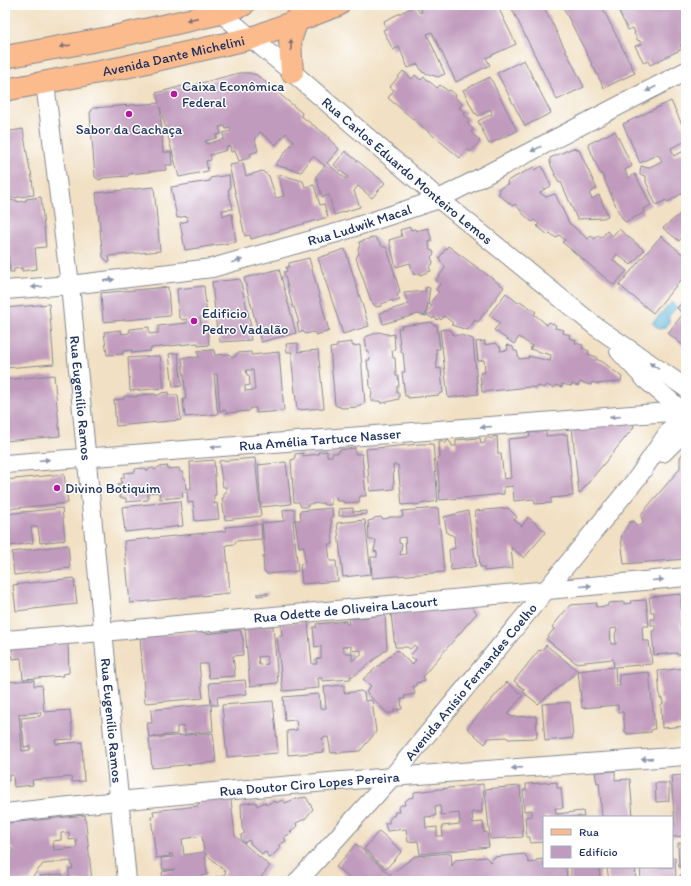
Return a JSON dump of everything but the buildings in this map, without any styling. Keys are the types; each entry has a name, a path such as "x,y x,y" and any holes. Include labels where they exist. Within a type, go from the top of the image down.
{"main road":[{"path":"5,57 109,38 221,13 243,5"},
{"name":"Avenida Dante Michelini","path":"5,90 125,67 252,38 338,5"},
{"path":"292,72 290,41 297,20"}],"street":[{"name":"Rua Carlos Eduardo Monteiro Lemos","path":"221,13 292,72 439,199 595,326 686,388"},
{"name":"Rua Ludwik Macal","path":"5,290 70,285 212,268 340,232 439,199 686,71"},
{"name":"Rua Eugenílio Ramos","path":"44,83 70,285 127,881"},
{"name":"Rua Carlos Eduardo Monteiro Lemos","path":"595,326 646,380 685,411"},
{"path":"636,415 648,404 650,391 646,380"},
{"name":"Rua Amélia Tartuce Nasser","path":"5,464 87,456 685,411"},
{"name":"Avenida Anísio Fernandes Coelho","path":"298,881 392,777 547,589 638,477 685,411"},
{"name":"Avenida Anísio Fernandes Coelho","path":"638,477 686,430"},
{"name":"Rua Odette de Oliveira Lacourt","path":"5,640 686,577"},
{"name":"Rua Doutor Ciro Lopes Pereira","path":"5,814 119,800 392,777 686,756"}],"water":[{"path":"672,302 677,307 669,316 669,322 665,328 659,329 652,323"}],"place":[{"name":"Caixa Econômica Federal","path":"174,94"},
{"name":"Sabor da Cachaça","path":"129,114"},
{"name":"Edificio Pedro Vadalão","path":"194,321"},
{"name":"Divino Botiquim","path":"57,488"}]}
